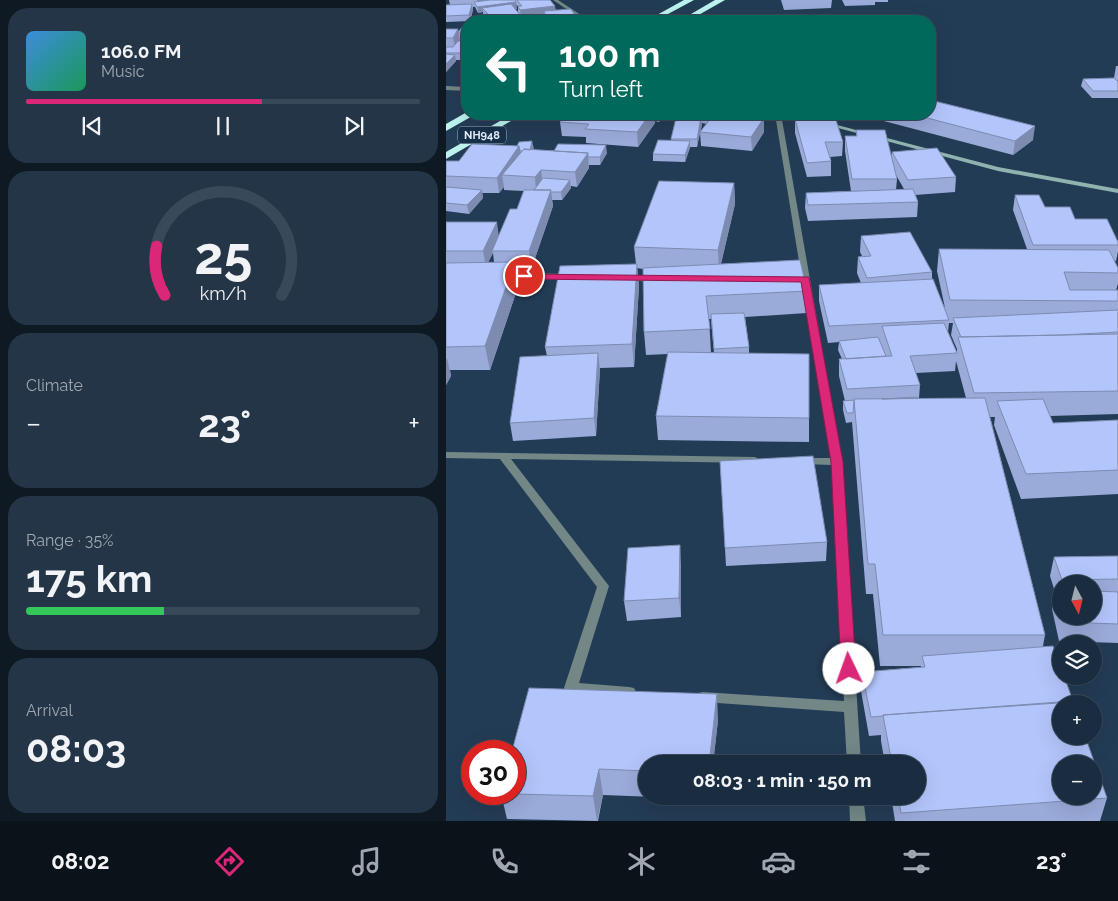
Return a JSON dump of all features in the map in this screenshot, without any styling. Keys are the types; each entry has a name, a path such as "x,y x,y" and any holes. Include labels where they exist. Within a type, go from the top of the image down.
{"highway":[{"path":"661,15 690,0"},
{"path":"695,15 721,0"},
{"name":"NH948","path":"446,128 461,120"},
{"name":"NH948","path":"446,156 508,120"}],"main road":[{"path":"811,120 998,168 1118,192"}],"street":[{"path":"556,0 578,15"},
{"path":"446,88 461,89"},
{"path":"779,120 801,279 837,462 854,755"},
{"path":"495,276 583,278"},
{"path":"612,278 671,279"},
{"path":"446,455 768,460"},
{"path":"503,456 603,586 571,688 639,692"},
{"path":"788,461 837,462"},
{"path":"687,696 851,707"},
{"path":"857,805 858,821"}],"building":[{"path":"515,0 516,2 477,7 474,2"},
{"path":"517,0 550,0 555,6 520,10 518,6 522,6"},
{"path":"472,4 469,15 446,16 446,5"},
{"path":"511,4 520,15 489,15 482,8"},
{"path":"571,9 575,15 546,15 544,11"},
{"path":"446,29 458,29 453,38 446,38"},
{"path":"458,41 461,41 461,53 446,53 446,47 453,47"},
{"path":"446,54 455,55 446,64"},
{"path":"1114,78 1118,82 1118,91 1093,91 1083,79"},
{"path":"936,101 1035,126 1015,141 935,120"},
{"path":"562,120 646,120 637,132 585,129 589,124 560,122"},
{"path":"676,120 701,120 697,139 671,139"},
{"path":"709,120 763,120 751,137 700,132"},
{"path":"795,120 836,120 843,142 825,142 831,161 807,163"},
{"path":"856,130 885,130 897,179 852,179 845,136 857,136"},
{"path":"658,140 690,141 685,155 653,154"},
{"path":"532,141 530,150 524,149 520,151 519,146 517,146 519,142"},
{"path":"472,144 519,146 497,178 446,176 446,161 459,161"},
{"path":"558,144 606,145 600,157 588,157 588,153 554,151"},
{"path":"937,148 956,177 908,180 892,152"},
{"path":"524,149 588,153 575,172 541,170 535,177 502,175"},
{"path":"543,178 570,180 561,192 534,190"},
{"path":"659,181 734,183 718,250 634,247"},
{"path":"446,187 482,190 467,205 446,203"},
{"path":"913,189 918,202 808,205 806,193"},
{"path":"524,190 551,190 529,251 492,251 510,209 517,209"},
{"path":"1015,195 1039,195 1045,207 1070,207 1075,219 1107,219 1118,245 1033,245"},
{"path":"446,222 497,222 483,251 446,251"},
{"path":"910,232 932,272 867,278 858,257 871,256 861,236"},
{"path":"939,249 1109,250 1118,268 1118,273 1064,272 1070,290 1118,290 1118,301 950,300"},
{"path":"800,260 807,291 706,296 710,329 644,332 643,268"},
{"path":"515,262 485,346 446,347 446,263"},
{"path":"637,264 632,344 545,347 560,266"},
{"path":"933,279 949,320 829,326 819,285"},
{"path":"1118,310 1118,332 1061,335 961,337 953,318"},
{"path":"744,313 749,347 714,349 711,314"},
{"path":"944,323 957,353 910,356 920,385 847,389 839,359 892,356 882,326"},
{"path":"1118,334 1118,391 974,393 958,337"},
{"path":"878,337 886,356 846,359 839,341"},
{"path":"668,352 809,354 809,418 656,416"},
{"path":"598,353 594,418 510,423 520,357"},
{"path":"917,397 918,398 882,399"},
{"path":"985,398 1045,635 883,635 875,564 868,564 854,399"},
{"path":"1043,399 1053,423 1118,420 1118,470 1026,474 997,401"},
{"path":"854,400 853,413 847,413 843,401"},
{"path":"813,456 827,542 725,548 720,461"},
{"path":"680,545 679,598 624,601 628,548"},
{"path":"1118,556 1118,579 1102,579 1102,575 1060,575 1054,557"},
{"path":"1102,591 1118,592 1118,624 1102,623"},
{"path":"1052,646 1052,685 1067,685 1071,695 1052,695 1052,703 871,717 862,672 925,667 922,656"},
{"path":"529,688 717,694 710,755 638,755 638,771 599,769 593,796 526,794 526,740 515,740"},
{"path":"1052,703 1052,745 1088,745 1092,755 1052,755 1052,802 901,813 900,805 926,805 926,755 890,755 883,715"},
{"path":"1102,784 1107,798 1102,798"}],"route":[{"path":"524,276 681,280 806,279 837,462 849,669"}]}
